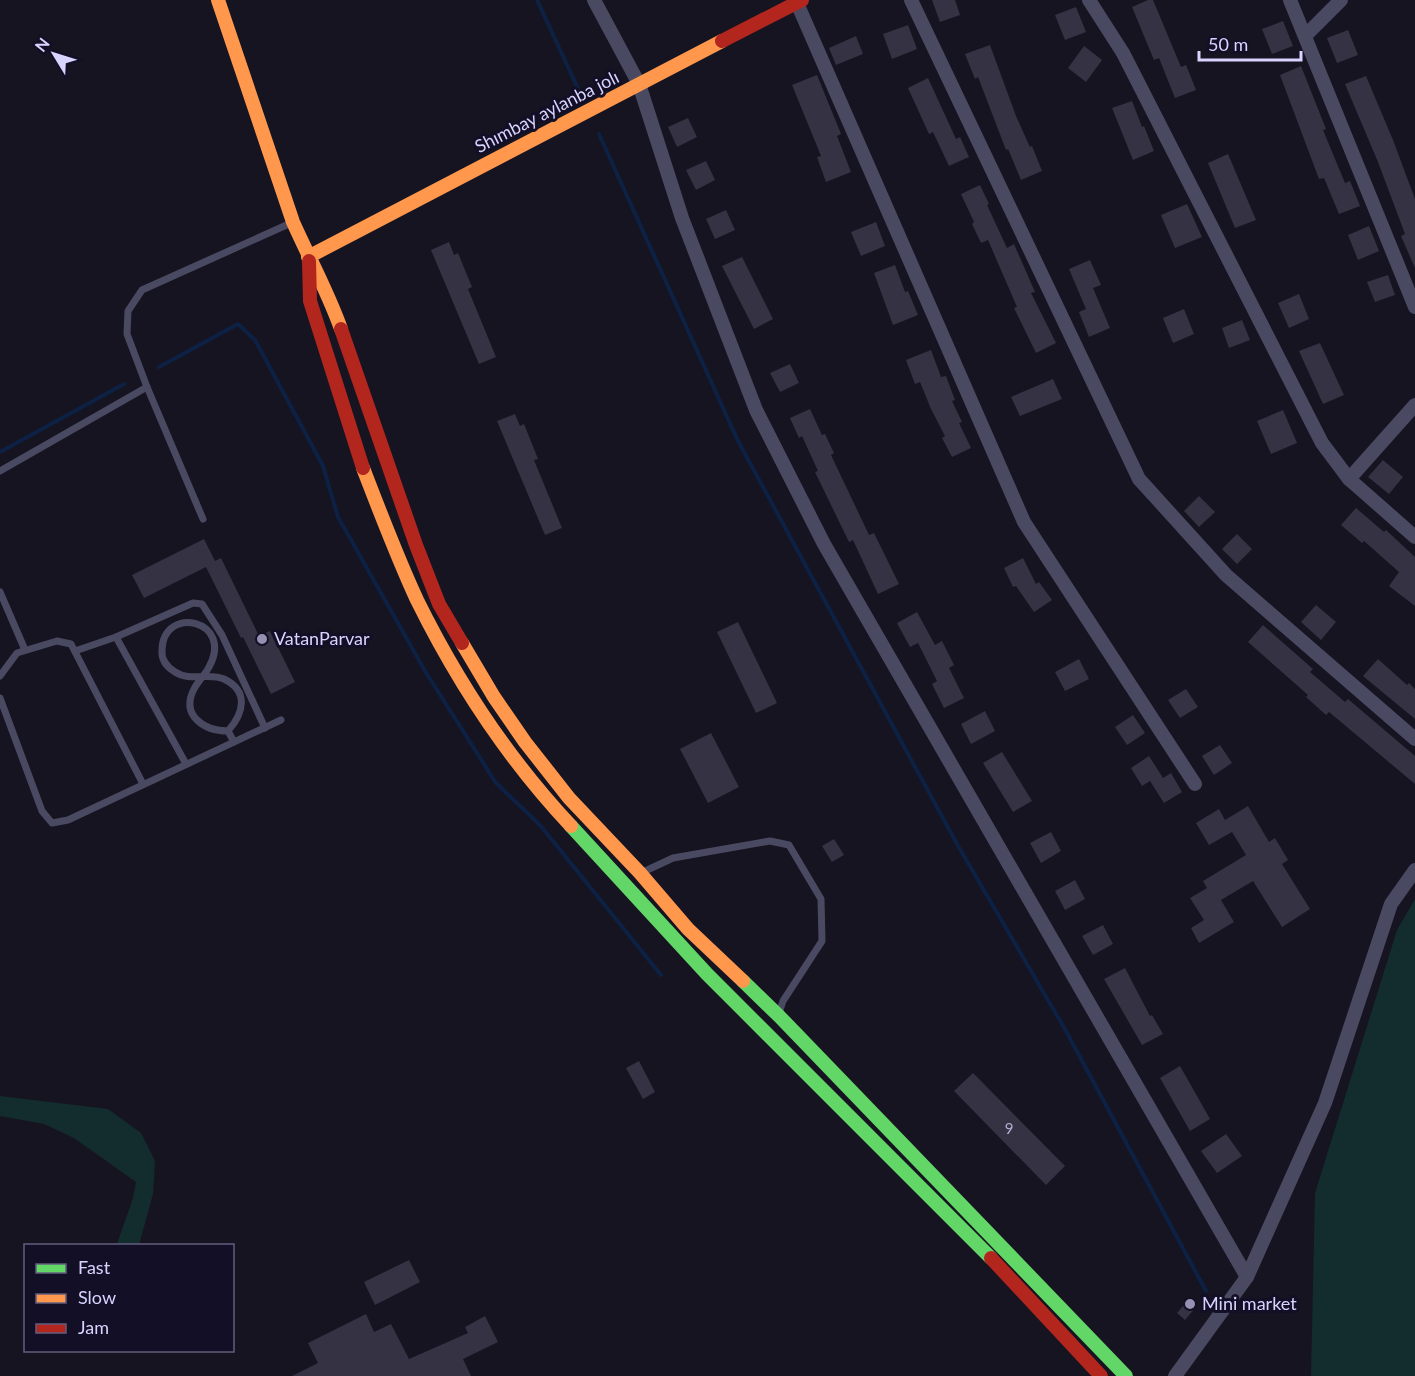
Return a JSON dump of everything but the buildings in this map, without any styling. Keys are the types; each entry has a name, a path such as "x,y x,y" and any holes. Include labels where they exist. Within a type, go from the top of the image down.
{"main road":[{"path":"218,0 293,222 308,257 331,300 416,545 439,604 494,697 525,742 569,798 640,873 688,929 779,1016 1126,1376"},
{"name":"Shımbay aylanba jolı","path":"308,257 799,1"},
{"path":"308,257 310,301 358,454 382,516 432,629 468,691 505,745 548,802 707,974 971,1237 1101,1376"}],"street":[{"path":"594,0 639,84 682,218 756,410 808,513 830,555 1247,1277"},
{"path":"911,0 1139,479 1226,575 1415,738"},
{"path":"1089,0 1123,53 1322,443 1349,479 1415,537"},
{"path":"1290,0 1415,307"},
{"path":"1306,35 1341,0"},
{"path":"799,1 1024,522 1195,784"},
{"path":"1349,479 1415,405"},
{"path":"1175,1376 1247,1277 1325,1103 1391,904 1415,870"}],"lane":[{"path":"203,519 127,334 128,311 142,290 293,222"},
{"path":"0,471 147,387"},
{"path":"0,592 25,650"},
{"path":"75,651 116,637 194,603 202,604 222,635 265,728"},
{"path":"202,677 177,674 166,666 161,654 162,640 173,626 185,621 202,625 213,637 216,650 208,670 202,677 194,690 189,701 192,714 202,725 215,731 228,731 237,721 242,708 240,693 232,683 218,676 202,677"},
{"path":"116,637 186,764"},
{"path":"0,676 17,653 57,641 71,644 144,784"},
{"path":"0,698 42,811 52,823 68,820 281,720"},
{"path":"228,731 234,742"},
{"path":"640,873 673,858 770,841 789,845 821,899 822,941 783,1001 779,1016"}],"green space":[{"path":"1415,899 1415,1376 1311,1376 1315,1193 1397,930"},
{"path":"0,1096 108,1109 141,1133 155,1161 153,1194 139,1244 118,1244 136,1182 74,1138 44,1124 0,1116"}],"waterway":[{"path":"537,0 580,93"},
{"path":"599,134 738,441 957,844 1066,1031 1206,1291"},
{"path":"159,367 238,324 255,340 323,466 338,517 425,671 496,783 540,825 661,975"},
{"path":"0,452 124,384"}],"traffic: fast":[{"path":"571,826 707,974 991,1258"},
{"path":"743,981 1126,1376"}],"traffic: slow":[{"path":"218,0 293,222 341,329"},
{"path":"308,257 722,41"},
{"path":"363,468 417,600 449,660 506,747 548,801 571,826"},
{"path":"462,643 494,697 525,742 569,798 640,873 688,929 743,981"}],"traffic: jam":[{"path":"722,41 802,0"},
{"path":"309,261 310,301 363,468"},
{"path":"341,329 416,545 439,604 462,643"},
{"path":"991,1258 1101,1376"}],"place":[{"name":"VatanParvar","path":"262,639"},
{"name":"Mini market","path":"1190,1304"}]}
